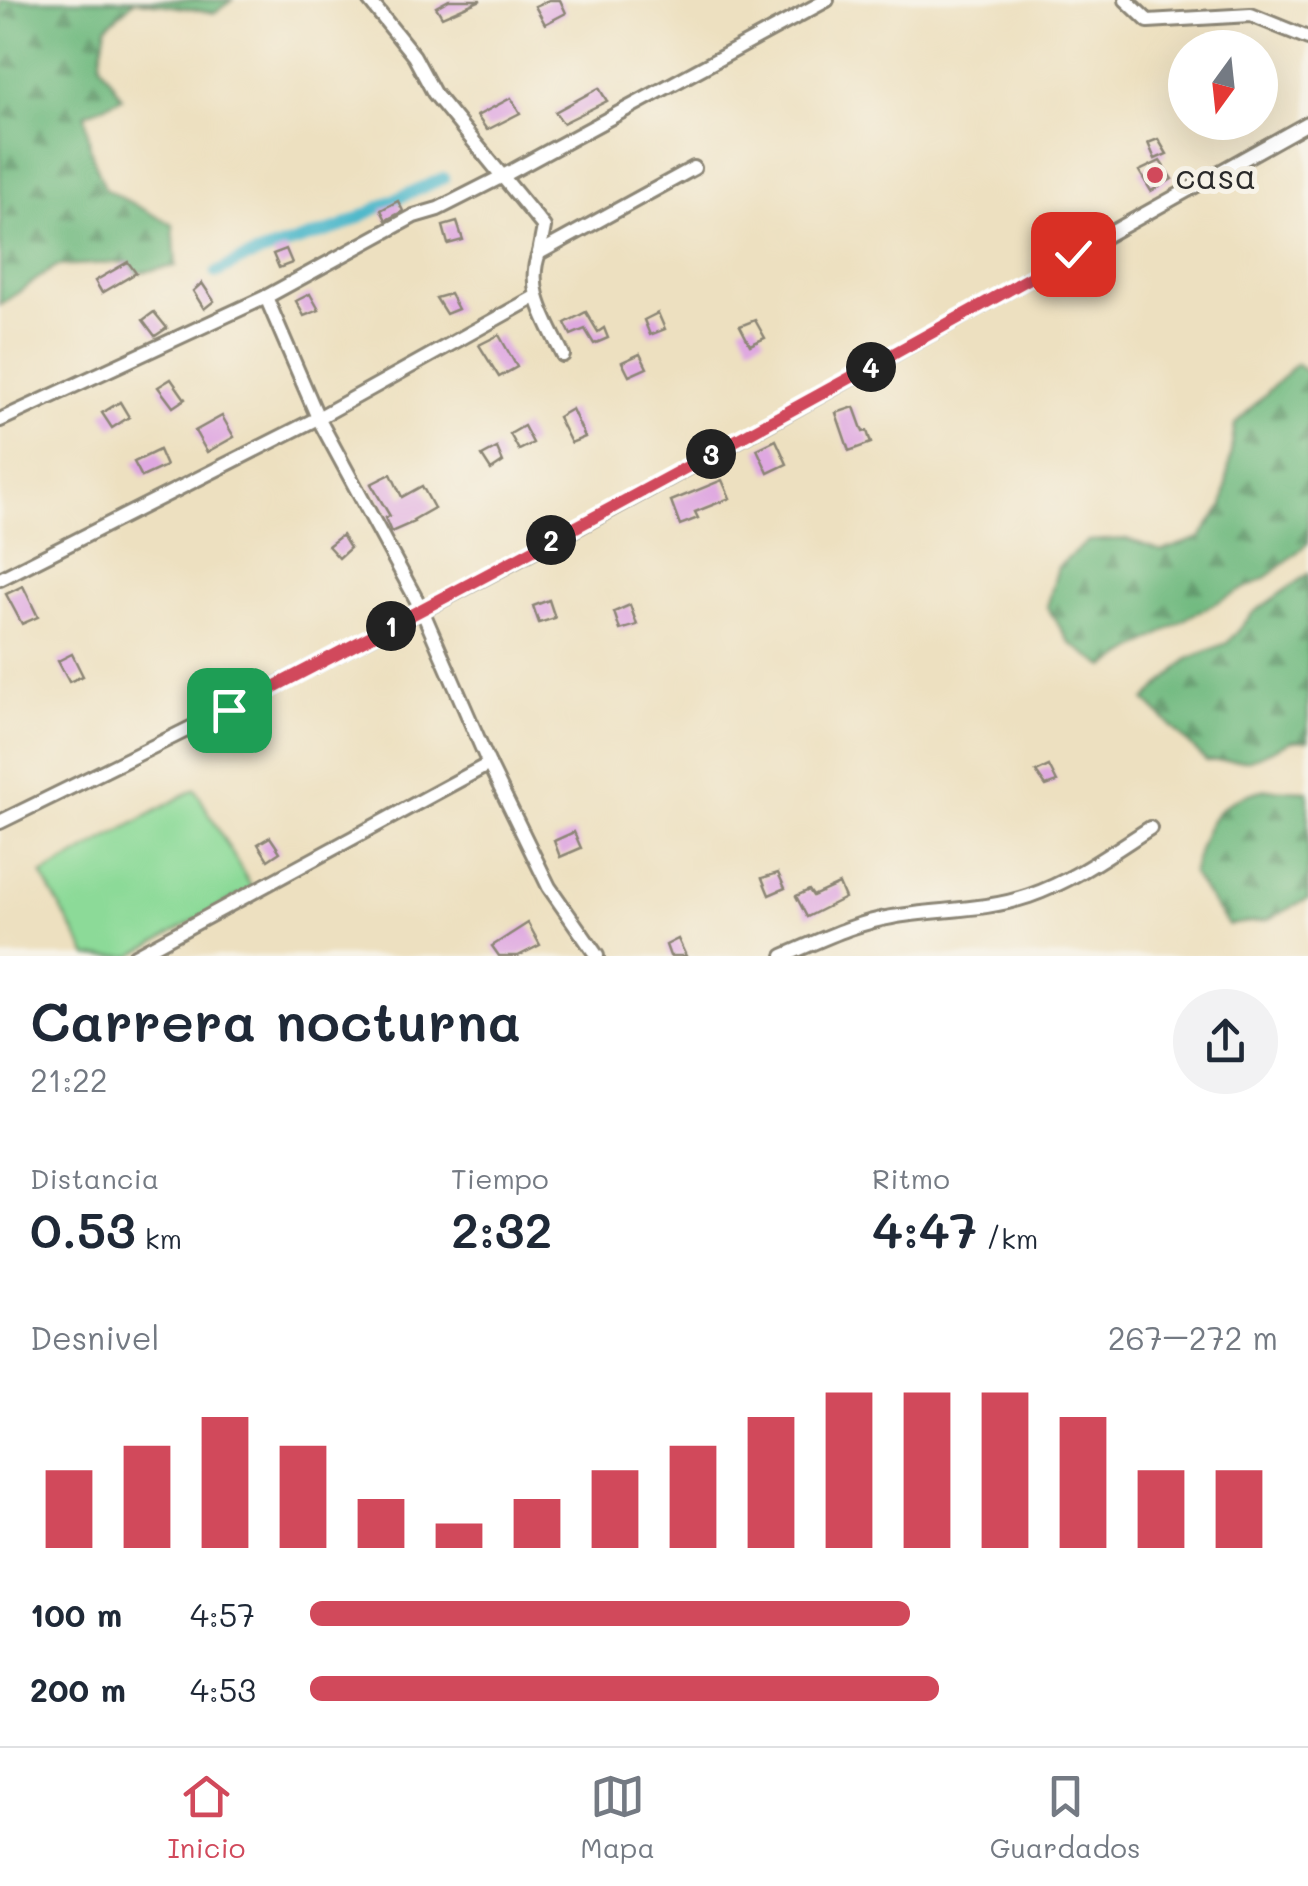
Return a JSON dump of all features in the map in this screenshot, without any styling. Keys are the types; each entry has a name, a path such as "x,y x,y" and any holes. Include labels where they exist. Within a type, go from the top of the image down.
{"street":[{"path":"369,0 414,56 434,93 544,227 540,253"},
{"path":"0,420 266,296 414,216 438,209 503,176 827,0"},
{"path":"1126,0 1148,21 1251,15 1308,38"},
{"path":"0,822 422,610 838,385 1308,122"},
{"path":"563,354 536,297 536,258 694,168"},
{"path":"266,296 318,418 422,610 489,764 549,887 597,956"},
{"path":"0,579 318,418 536,297"},
{"path":"134,956 489,764"},
{"path":"784,956 860,924 974,909 1026,897 1066,882 1150,828"}],"green space":[{"path":"0,0 135,0 106,27 100,63 122,98 85,114 91,152 105,189 173,225 176,266 136,273 128,262 56,266 0,305"},
{"path":"135,0 232,0 215,13"},
{"path":"1296,364 1308,373 1308,543 1267,577 1192,615 1105,667 1070,643 1047,607 1058,567 1088,541 1127,539 1162,551 1200,538 1223,506 1235,424"},
{"path":"1308,574 1308,740 1292,741 1250,760 1206,761 1145,700 1188,659 1227,643 1253,613"},
{"path":"195,789 252,888 131,956 88,956 42,875"},
{"path":"1267,789 1308,791 1308,899 1267,920 1228,925 1192,874 1214,817 1233,800"}],"building":[{"path":"449,0 481,0 442,17 436,7"},
{"path":"560,0 566,13 545,24 535,6"},
{"path":"599,88 607,101 563,123 555,112"},
{"path":"511,98 520,113 487,130 477,116"},
{"path":"1158,139 1167,154 1155,159 1148,143"},
{"name":"casa","path":"1160,161 1172,179 1151,191 1139,171"},
{"path":"398,201 403,211 386,220 381,210"},
{"path":"457,222 463,240 448,244 443,226"},
{"path":"286,249 292,263 279,268 273,254"},
{"path":"128,262 136,273 102,293 95,281"},
{"path":"202,283 214,301 204,309 193,291"},
{"path":"310,294 319,310 304,316 296,301"},
{"path":"450,294 458,309 446,314 436,298"},
{"path":"154,312 167,328 155,336 143,320"},
{"path":"586,312 598,332 604,328 608,338 594,344 585,329 571,335 565,323"},
{"path":"658,313 665,329 650,335 644,320"},
{"path":"755,320 765,338 750,345 740,326"},
{"path":"499,335 517,367 499,377 479,345"},
{"path":"640,354 647,368 629,376 622,362"},
{"path":"171,379 185,399 173,407 158,387"},
{"path":"120,402 129,417 112,428 102,413"},
{"path":"854,407 871,443 849,451 836,413"},
{"path":"572,409 585,437 571,443 558,417"},
{"path":"222,416 234,437 207,452 195,431"},
{"path":"524,426 533,443 519,450 510,434"},
{"path":"776,440 787,464 768,473 757,449"},
{"path":"497,448 503,462 491,470 482,456"},
{"path":"159,450 166,466 142,477 134,462"},
{"path":"391,474 402,497 422,486 434,508 391,532 385,518 390,516 371,484"},
{"path":"722,480 730,498 695,512 698,518 680,525 671,501"},
{"path":"342,535 350,548 339,558 328,546"},
{"path":"23,586 38,617 22,624 6,594"},
{"path":"549,600 555,618 539,623 533,606"},
{"path":"630,605 637,625 620,630 614,612"},
{"path":"72,654 83,676 69,682 58,661"},
{"path":"1049,766 1057,782 1046,786 1036,772"},
{"path":"574,832 581,848 560,857 554,841"},
{"path":"270,837 280,852 268,860 258,844"},
{"path":"778,873 785,888 769,895 762,878"},
{"path":"839,884 845,898 807,917 796,896 809,890 813,896"},
{"path":"528,923 540,945 518,956 499,956 492,946"},
{"path":"678,939 686,956 670,956 666,945"}],"waterway":[{"path":"216,273 243,259 341,227 444,178"}],"place":[{"name":"casa","path":"1155,175"}],"route":[{"path":"229,710 422,610 1073,254"}]}
